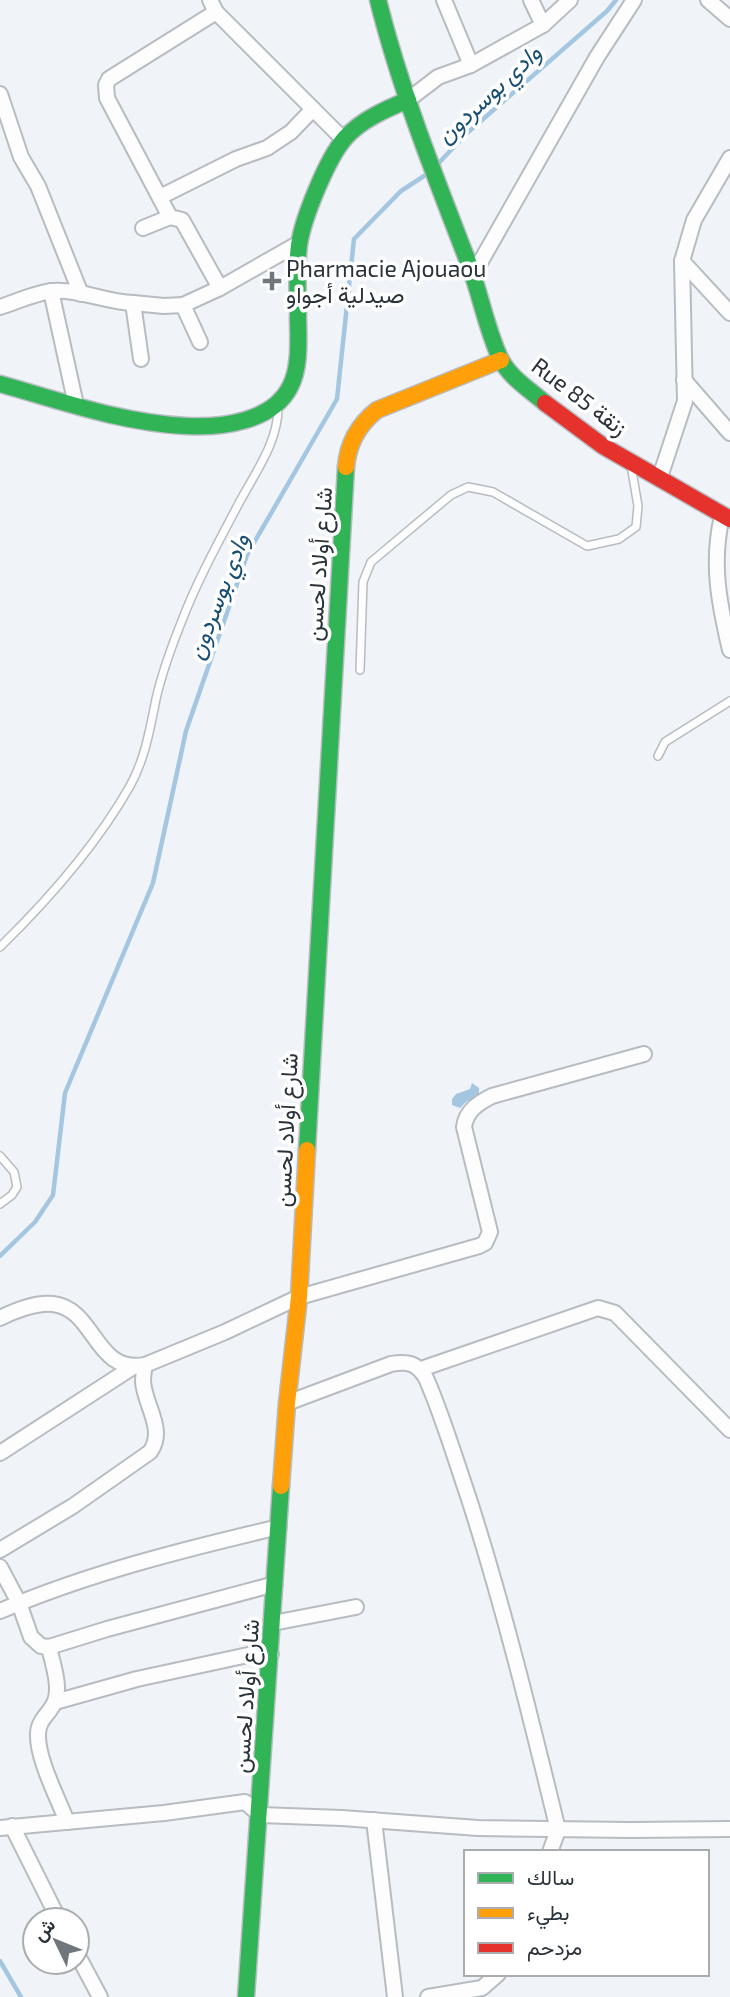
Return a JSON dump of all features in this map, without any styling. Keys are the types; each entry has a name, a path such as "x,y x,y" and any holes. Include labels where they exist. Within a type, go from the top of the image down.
{"street":[{"name":"Rue 85 زنقة","path":"378,0 390,47 424,148 501,360 534,395 563,418 726,518"},
{"path":"444,0 471,65"},
{"path":"531,0 543,25"},
{"path":"0,384 76,405 163,424 212,426 250,418 278,402 290,386 295,363 299,243 308,212 344,140 381,111 408,100 438,77 471,65 543,25 569,0"},
{"path":"472,275 597,57 634,0"},
{"path":"708,0 730,19"},
{"path":"170,217 107,98 106,85 116,74 159,50 213,6 344,140"},
{"path":"0,94 21,157 38,186 81,294"},
{"path":"160,197 236,159 267,148 291,132 313,109"},
{"path":"660,477 685,401 682,261 694,220 730,158"},
{"path":"143,228 170,217 182,220 220,288"},
{"path":"0,307 51,291 81,294 118,303 183,305 220,288 299,243"},
{"path":"682,261 730,313"},
{"path":"51,291 76,405"},
{"path":"133,303 141,359"},
{"path":"183,305 201,342"},
{"name":"شارع أولاد لحسن","path":"246,1997 288,1403 299,1297 346,463 361,421 377,410 501,360"},
{"path":"684,380 730,433"},
{"path":"726,518 716,542 717,583 730,650"},
{"path":"0,1453 139,1366 225,1332 299,1297 485,1243 490,1232 489,1224 464,1127 470,1111 492,1096 644,1054"},
{"path":"0,1318 24,1309 54,1304 69,1309 82,1321 106,1353 115,1360 139,1366"},
{"path":"421,1369 598,1308 615,1313 730,1430"},
{"path":"288,1403 391,1364 405,1362 421,1369 434,1395 497,1586 558,1830 551,1850"},
{"path":"0,1550 74,1506 150,1452 158,1433 139,1366"},
{"path":"0,1611 116,1570 279,1527"},
{"path":"0,1567 19,1603 31,1637 41,1646 49,1647 275,1584"},
{"path":"273,1623 356,1607"},
{"path":"49,1647 56,1686 55,1702 40,1723 38,1734 42,1758 67,1822"},
{"path":"55,1702 137,1679 248,1655 271,1654"},
{"path":"51,1906 6,1827 245,1802 260,1815 478,1828 730,1829"},
{"path":"374,1821 395,1997"},
{"path":"89,1976 100,1997"},
{"path":"428,1997 482,1988 496,1976"}],"lane":[{"path":"0,947 56,888 94,841 131,783 148,743 163,673 181,621 261,463 279,420 278,402"},
{"path":"360,670 363,582 372,562 451,495 468,487 494,492 587,546 619,539 636,527 638,506 630,461"},
{"path":"657,756 665,742 730,701"},
{"path":"0,1156 14,1172 17,1186 12,1195 0,1204"}],"water":[{"path":"472,1083 479,1088 479,1098 467,1101 460,1108 452,1105 456,1094 470,1089"}],"waterway":[{"name":"وادي بوسردون","path":"436,166 466,134 607,11 616,0"},
{"name":"وادي بوسردون","path":"0,1256 35,1222 53,1195 65,1093 153,883 186,731 247,555 337,399 354,239 401,191 427,174"},
{"path":"0,1961 21,1997"}],"traffic: fast":[{"path":"378,0 408,102 470,267 495,347 509,371 545,403"},
{"path":"0,384 92,410 162,424 230,424 271,408 282,399 290,387 296,370 299,245 317,189 338,148 351,132 374,116 408,100"},
{"path":"307,1150 346,467"},
{"path":"246,1997 281,1486"}],"traffic: slow":[{"path":"346,467 355,435 377,410 501,360"},
{"path":"281,1486 299,1297 307,1150"}],"traffic: jam":[{"path":"545,403 603,446 730,519"}],"place":[{"name":"Pharmacie Ajouaou صيدلية أجواو","path":"272,281"}]}
